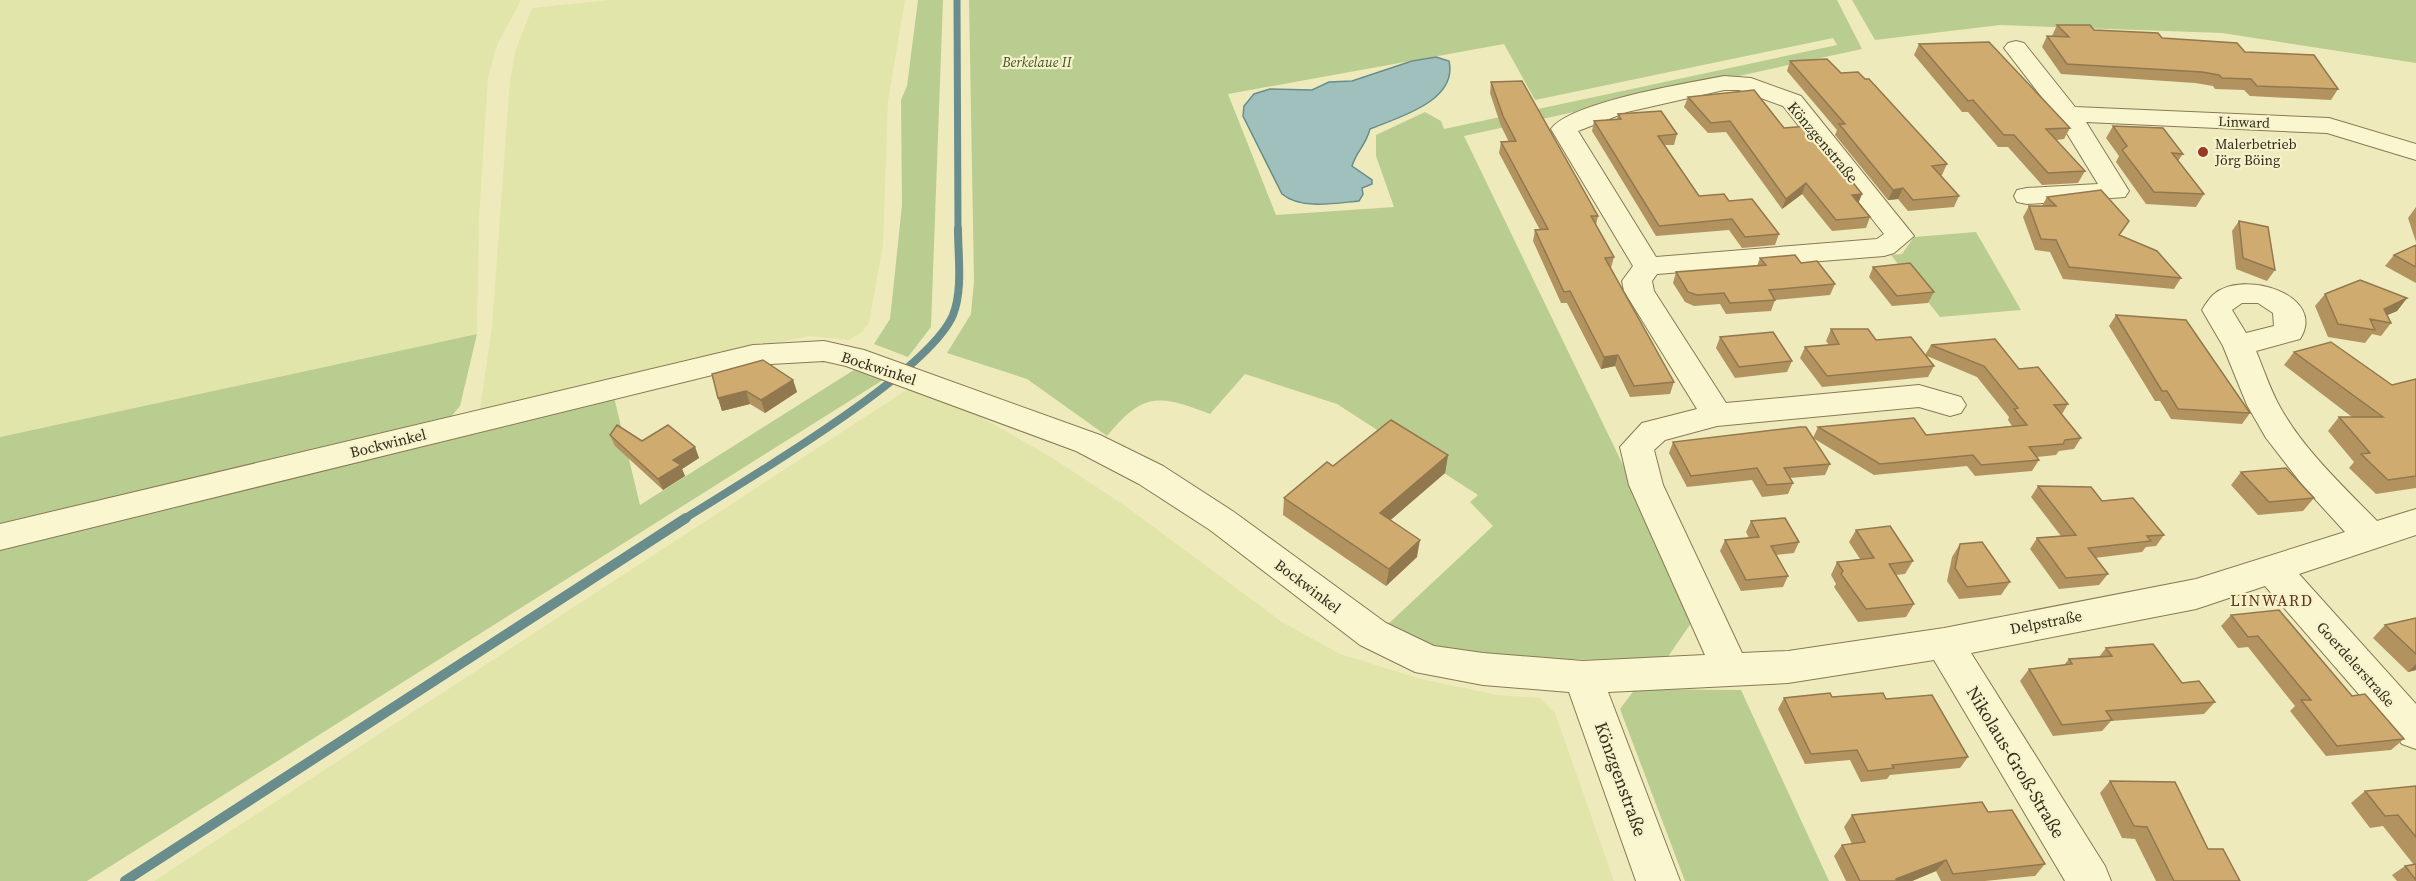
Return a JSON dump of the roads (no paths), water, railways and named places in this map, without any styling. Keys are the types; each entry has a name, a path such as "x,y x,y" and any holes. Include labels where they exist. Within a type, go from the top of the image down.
{"street":[{"path":"2016,48 2068,114 2116,191 2027,196"},
{"name":"Könzgenstraße","path":"1724,83 1742,83 1792,101 1900,236 1884,247 1648,266 1564,129 1575,122 1605,111 1724,83"},
{"name":"Linward","path":"2068,114 2329,126 2416,153"},
{"path":"1648,266 1637,281 1639,291 1717,415"},
{"path":"2237,344 2257,394 2288,444 2325,489 2371,537"},
{"name":"Bockwinkel","path":"0,537 753,355 824,351 853,357 1078,439 1151,475 1222,521 1373,634 1393,646 1429,661 1483,669 1583,676 1666,671"},
{"path":"1731,670 1646,485 1637,447 1654,431 1717,415 1760,414 1919,396 1950,405"},
{"name":"Delpstraße","path":"1666,671 1788,667 1944,643 2196,594 2416,522"},
{"name":"Goerdelerstraße","path":"2272,569 2416,732"},
{"name":"Nikolaus-Groß-Straße","path":"1944,643 2089,881"},
{"name":"Könzgenstraße","path":"1583,676 1658,881"}],"water":[{"path":"1436,57 1449,61 1449,75 1445,87 1436,97 1410,113 1370,129 1352,166 1372,180 1372,184 1362,188 1363,194 1359,201 1309,204 1290,199 1282,194 1243,116 1244,106 1254,94 1270,89 1312,90 1329,82 1352,81 1412,61"}],"waterway":[{"path":"957,0 958,230"},
{"path":"684,519 832,425 909,366 937,339 953,315 958,295 958,229"},
{"path":"125,881 686,518"}],"place":[{"name":"Malerbetrieb Jörg Böing","path":"2203,152"}],"district":[{"name":"LINWARD","path":"2272,600"}],"park label":[{"name":"Berkelaue II","path":"1037,62"}]}
